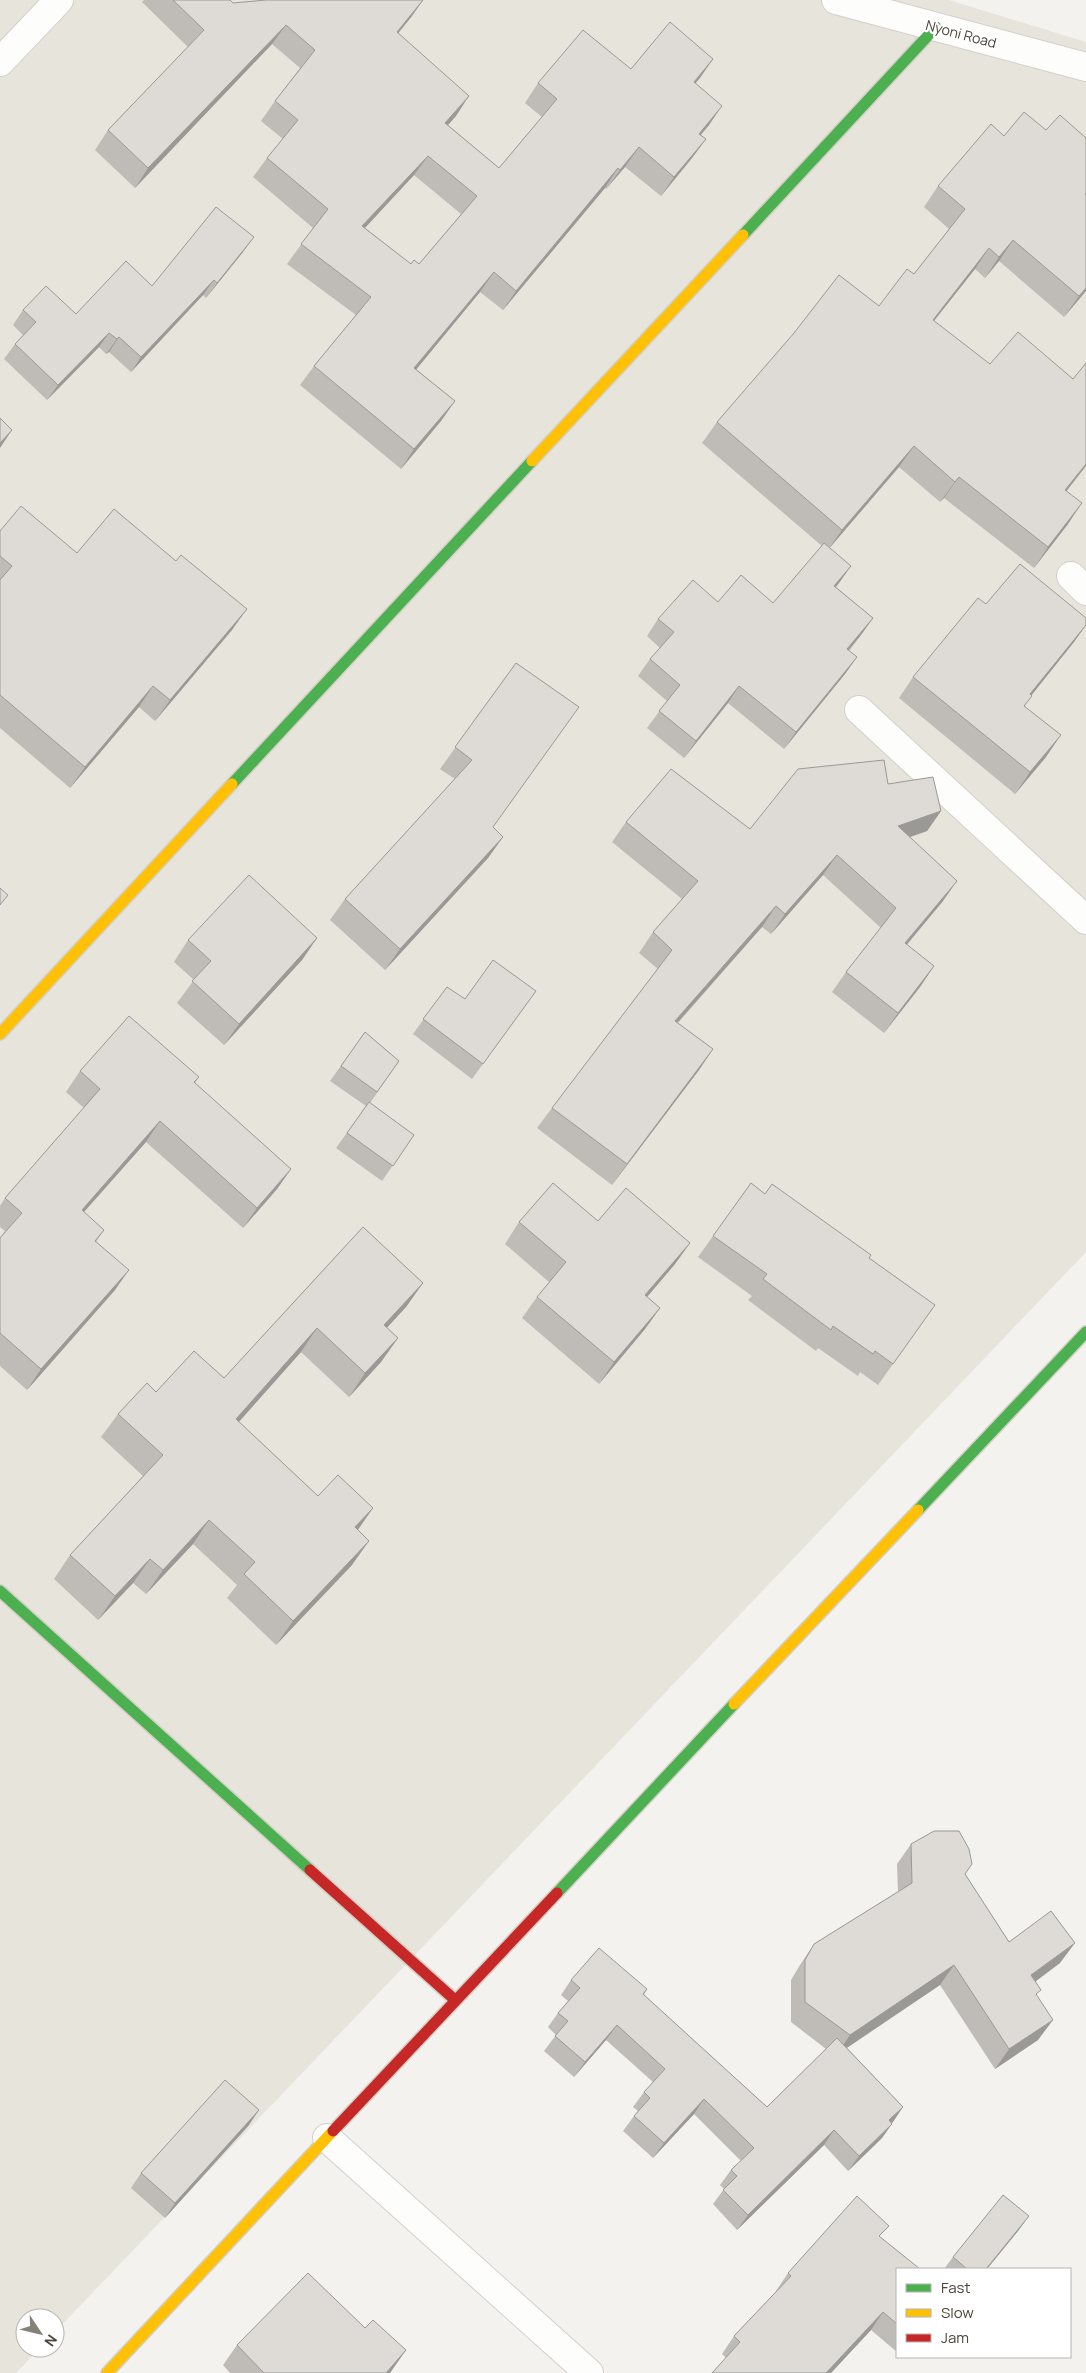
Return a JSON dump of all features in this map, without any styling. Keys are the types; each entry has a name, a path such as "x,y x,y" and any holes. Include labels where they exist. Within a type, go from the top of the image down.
{"street":[{"path":"0,62 59,0"},
{"name":"Nyoni Road","path":"836,0 1086,67"},
{"path":"0,1034 936,28"},
{"path":"859,710 1086,920"},
{"path":"107,2373 455,2000 1086,1332"},
{"path":"0,1591 455,2000"},
{"path":"326,2138 589,2373"}],"shaded area":[{"path":"0,0 949,0 1086,42 1086,1252 65,2322 65,2308 15,2308 15,2358 30,2358 16,2373 0,2373"}],"building":[{"path":"173,0 230,0 233,3 266,0 423,0 397,32 469,96 445,123 499,168 557,99 538,83 583,30 631,69 670,22 713,59 694,82 722,106 699,134 706,139 674,177 639,147 620,170 618,168 516,291 494,272 414,368 455,401 414,449 314,366 371,297 301,244 328,209 267,158 298,120 275,101 315,50 286,25 148,168 108,130 204,30","holes":["428,156 477,196 419,264 414,260 411,264 362,226"]},
{"path":"1024,112 1046,130 1060,115 1086,138 1086,288 1079,296 1013,240 999,257 989,248 933,320 990,364 1018,332 1073,379 1086,363 1086,464 1065,490 1082,503 1048,547 959,477 955,482 914,446 842,530 717,422 794,333 839,275 879,306 907,269 914,274 965,209 938,186 991,124 1004,136"},
{"path":"216,207 254,237 217,283 214,280 141,357 119,337 117,339 109,333 58,385 15,344 36,322 23,310 46,286 76,314 126,261 152,286"},
{"path":"0,418 12,430 0,443"},
{"path":"21,506 77,553 114,509 176,561 181,555 247,609 170,700 153,686 85,767 0,695 0,580 12,566 0,556 0,531"},
{"path":"824,543 851,566 834,586 873,618 847,649 857,657 796,732 739,686 696,741 659,711 680,685 650,659 674,632 658,619 693,580 718,602 741,575 773,603"},
{"path":"1020,564 1086,618 1086,625 1030,694 1032,696 1024,706 1061,735 1030,772 913,677 978,598 986,604"},
{"path":"516,663 579,707 493,827 503,837 400,949 345,899 472,760 455,747"},
{"path":"884,760 888,784 933,777 941,811 898,826 957,881 905,943 934,966 898,1013 846,972 896,908 837,855 785,914 776,906 675,1021 713,1049 627,1164 552,1108 672,950 653,932 698,881 626,822 671,769 750,829 798,769"},
{"path":"249,875 317,938 239,1024 192,981 211,961 188,940"},
{"path":"0,888 8,895 0,905"},
{"path":"493,960 536,991 483,1064 423,1019 447,987 465,999"},
{"path":"129,1016 199,1077 194,1082 291,1169 257,1208 160,1121 82,1210 104,1230 95,1241 129,1270 41,1369 0,1333 0,1238 22,1213 5,1198 100,1089 80,1071"},
{"path":"365,1032 399,1061 377,1092 341,1066"},
{"path":"369,1102 414,1135 393,1166 347,1133"},
{"path":"553,1183 598,1221 626,1188 690,1243 645,1295 660,1308 614,1362 537,1297 566,1262 519,1222"},
{"path":"751,1183 765,1194 772,1184 871,1255 869,1258 935,1305 893,1364 875,1351 873,1354 833,1326 831,1330 763,1279 767,1274 713,1236"},
{"path":"363,1227 423,1283 384,1325 398,1338 365,1373 317,1328 236,1419 318,1496 338,1475 373,1508 355,1527 369,1541 293,1621 244,1574 255,1562 209,1520 163,1570 150,1559 115,1596 70,1555 163,1455 118,1414 147,1383 156,1392 194,1351 224,1378"},
{"path":"934,1831 959,1831 969,1849 972,1864 965,1874 1009,1942 1051,1911 1075,1943 1031,1975 1041,1990 1036,1994 1053,2020 1009,2049 954,1965 850,2035 805,2002 805,1960 814,1944 912,1883 911,1844"},
{"path":"599,1948 647,1989 643,1994 767,2107 837,2038 903,2107 889,2120 892,2124 859,2156 834,2130 748,2215 723,2190 737,2176 731,2170 754,2148 704,2099 664,2143 634,2116 650,2098 644,2092 665,2069 617,2025 585,2062 555,2036 568,2021 558,2013 580,1988 571,1980"},
{"path":"225,2080 259,2110 175,2203 141,2173"},
{"path":"1003,2195 1029,2216 987,2268 966,2268 953,2257"},
{"path":"857,2196 889,2226 879,2236 919,2268 896,2268 896,2323 883,2312 826,2373 712,2373 740,2342 734,2336 791,2276 788,2273"},
{"path":"308,2273 365,2328 373,2320 406,2350 386,2373 264,2373 237,2345"}],"traffic: fast":[{"path":"743,235 936,27"},
{"path":"232,784 532,461"},
{"path":"918,1510 1086,1332"},
{"path":"0,1591 310,1870"},
{"path":"557,1893 734,1704"}],"traffic: slow":[{"path":"532,461 743,235"},
{"path":"0,1034 232,784"},
{"path":"734,1704 918,1510"},
{"path":"107,2373 333,2131"}],"traffic: jam":[{"path":"310,1870 455,2000"},
{"path":"333,2131 557,1893"}]}
